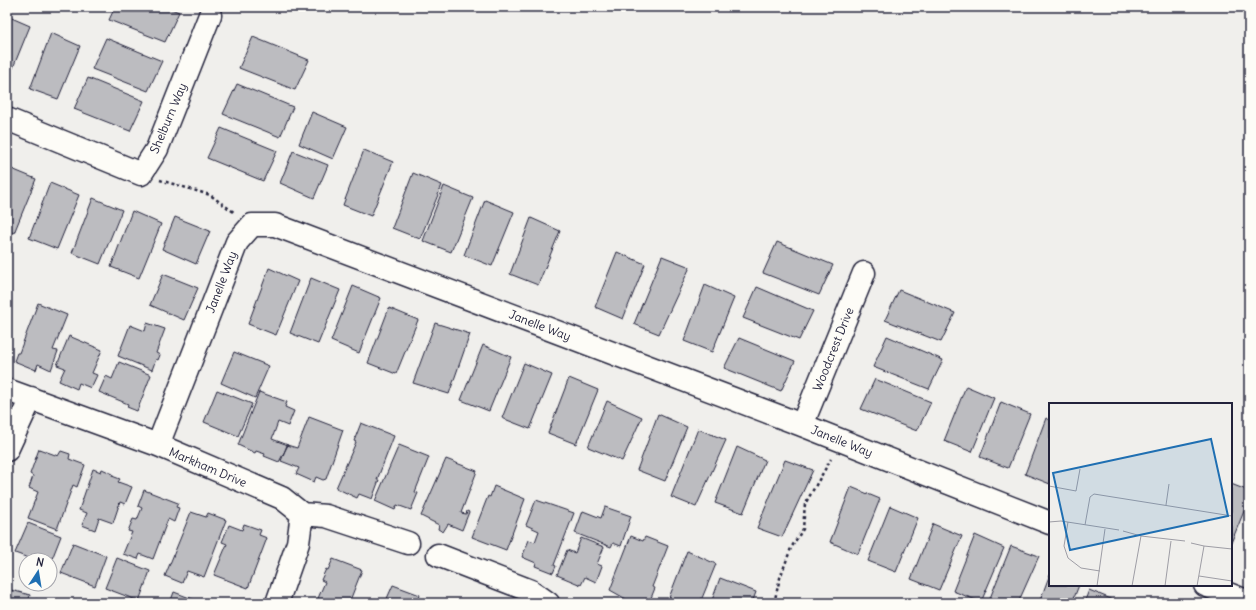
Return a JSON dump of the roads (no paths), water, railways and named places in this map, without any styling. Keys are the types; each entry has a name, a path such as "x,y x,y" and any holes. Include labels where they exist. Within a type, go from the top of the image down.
{"street":[{"name":"Shelburn Way","path":"7,119 141,174 157,148 210,15"},
{"name":"Janelle Way","path":"158,445 237,242 252,225 275,225 802,425 1049,524"},
{"name":"Woodcrest Drive","path":"802,425 864,273"},
{"name":"Markham Drive","path":"7,390 158,445 282,498 302,514"},
{"path":"7,450 31,398"},
{"path":"277,603 298,543 302,514 326,516 408,543"},
{"path":"438,555 531,591 548,603"},
{"path":"1208,586 1249,602"}]}
